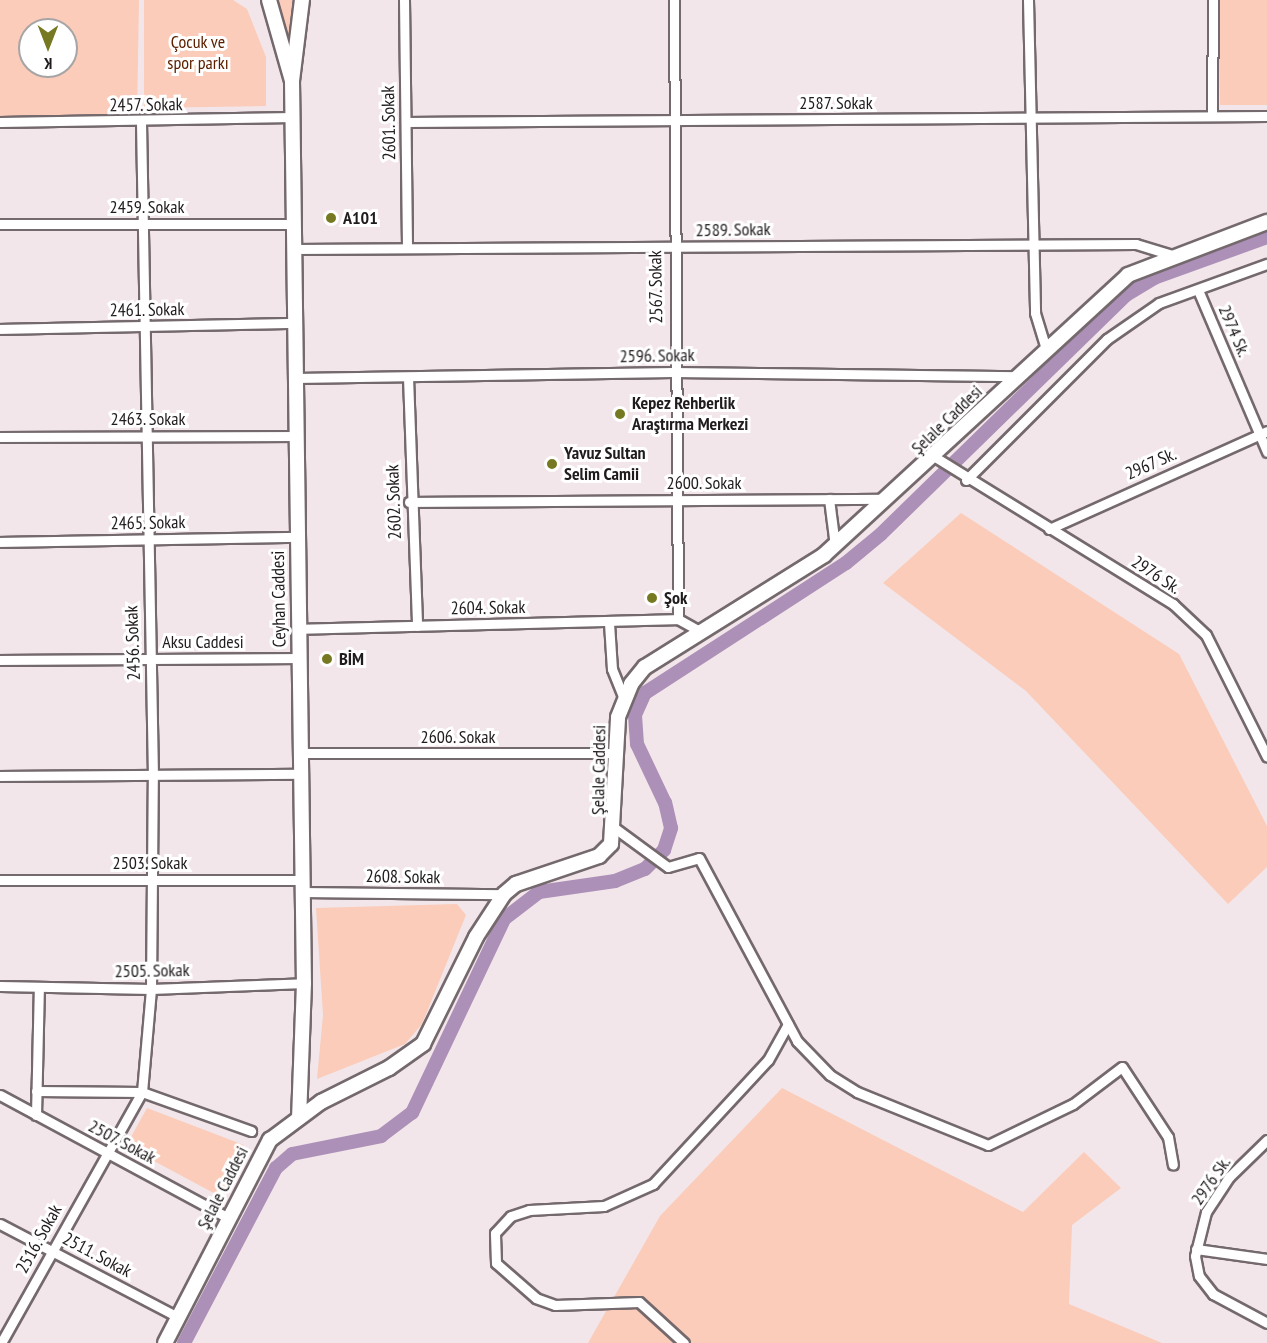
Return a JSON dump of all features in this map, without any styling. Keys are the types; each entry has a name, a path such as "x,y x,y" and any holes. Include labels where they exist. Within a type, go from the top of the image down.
{"street":[{"name":"Ceyhan Caddesi","path":"269,0 292,81"},
{"name":"Ceyhan Caddesi","path":"299,1117 304,983 298,753 292,81 302,0"},
{"name":"2601. Sokak","path":"404,0 407,246"},
{"name":"2567. Sokak","path":"674,0 672,247 673,372 678,499 678,619"},
{"path":"1028,0 1032,118 1031,244 1035,313 1046,350"},
{"path":"1212,116 1213,0"},
{"name":"2587. Sokak","path":"406,122 1267,116"},
{"name":"2457. Sokak","path":"0,122 141,123 293,117"},
{"name":"2456. Sokak","path":"106,1152 142,1092 151,989 153,777 151,659 145,540 141,123"},
{"name":"Şelale Caddesi","path":"165,1343 270,1140 299,1117 423,1044 476,937 504,894 516,884 599,856 616,829 617,753 624,698 645,667 835,546 891,499 1105,291 1172,255 1267,222"},
{"name":"2459. Sokak","path":"0,224 294,224"},
{"name":"2589. Sokak","path":"294,249 407,246 1136,244 1172,255"},
{"path":"966,480 1107,339 1159,303 1198,291 1267,264"},
{"name":"2974 Sk.","path":"1198,291 1263,432 1267,452"},
{"name":"2461. Sokak","path":"0,329 295,323"},
{"name":"2596. Sokak","path":"295,378 673,372 1019,376"},
{"name":"2602. Sokak","path":"408,377 409,502 417,626"},
{"name":"2967 Sk.","path":"1049,529 1263,432"},
{"name":"2463. Sokak","path":"0,437 296,436"},
{"name":"2976 Sk.","path":"935,457 966,480 1173,604 1206,635 1267,757"},
{"path":"829,499 835,546"},
{"name":"2600. Sokak","path":"409,502 891,499"},
{"name":"2465. Sokak","path":"0,542 296,537"},
{"path":"678,619 701,632"},
{"name":"2604. Sokak","path":"297,629 609,623 678,619"},
{"path":"609,623 612,669 624,698"},
{"name":"Aksu Caddesi","path":"0,660 298,658"},
{"name":"2606. Sokak","path":"298,753 617,753"},
{"path":"0,776 153,777 300,774"},
{"path":"616,829 668,867 699,858 788,1024 830,1075 894,1111 975,1144 988,1145 1024,1130 1073,1104 1122,1067 1167,1137 1173,1165"},
{"name":"2503. Sokak","path":"0,880 153,880 300,886"},
{"name":"2608. Sokak","path":"300,886 504,894"},
{"name":"2505. Sokak","path":"0,986 151,989 304,983"},
{"path":"36,1115 39,987"},
{"path":"684,1343 639,1302 555,1305 536,1298 496,1263 495,1233 512,1216 529,1210 604,1206 653,1184 734,1101 768,1060 788,1024"},
{"path":"36,1091 142,1092 251,1131"},
{"name":"2507. Sokak","path":"0,1095 228,1218"},
{"name":"2976 Sk.","path":"1196,1249 1206,1212 1229,1177 1267,1140"},
{"name":"2516. Sokak","path":"1,1343 106,1152"},
{"name":"2511. Sokak","path":"0,1224 178,1317"},
{"path":"1267,1259 1196,1249 1197,1268 1208,1288 1267,1323"}],"green space":[{"path":"0,0 139,0 137,116 0,118"},
{"name":"Çocuk ve spor parkı","path":"144,0 233,0 247,9 266,57 266,106 144,108"},
{"path":"276,0 298,0 290,55 283,20"},
{"path":"1218,0 1267,0 1267,105 1220,105"},
{"path":"961,513 1179,654 1267,826 1267,867 1228,904 1026,691 883,583"},
{"path":"457,904 466,915 422,1024 405,1044 317,1079 323,1015 316,908"},
{"path":"782,1088 1023,1212 1084,1152 1121,1188 1072,1225 1069,1304 1162,1343 588,1343 660,1216"},
{"path":"147,1108 244,1145 223,1198 126,1146"}],"waterway":[{"path":"184,1343 276,1168 292,1154 381,1136 412,1113 504,919 539,892 615,881 645,869 664,850 671,828 665,803 637,744 635,715 645,693 846,563 881,534 1126,295 1154,278 1267,237"}],"place":[{"name":"A101","path":"331,218"},
{"name":"Kepez Rehberlik Araştırma Merkezi","path":"620,414"},
{"name":"Yavuz Sultan Selim Camii","path":"552,464"},
{"name":"Şok","path":"652,598"},
{"name":"BİM","path":"327,659"}]}
